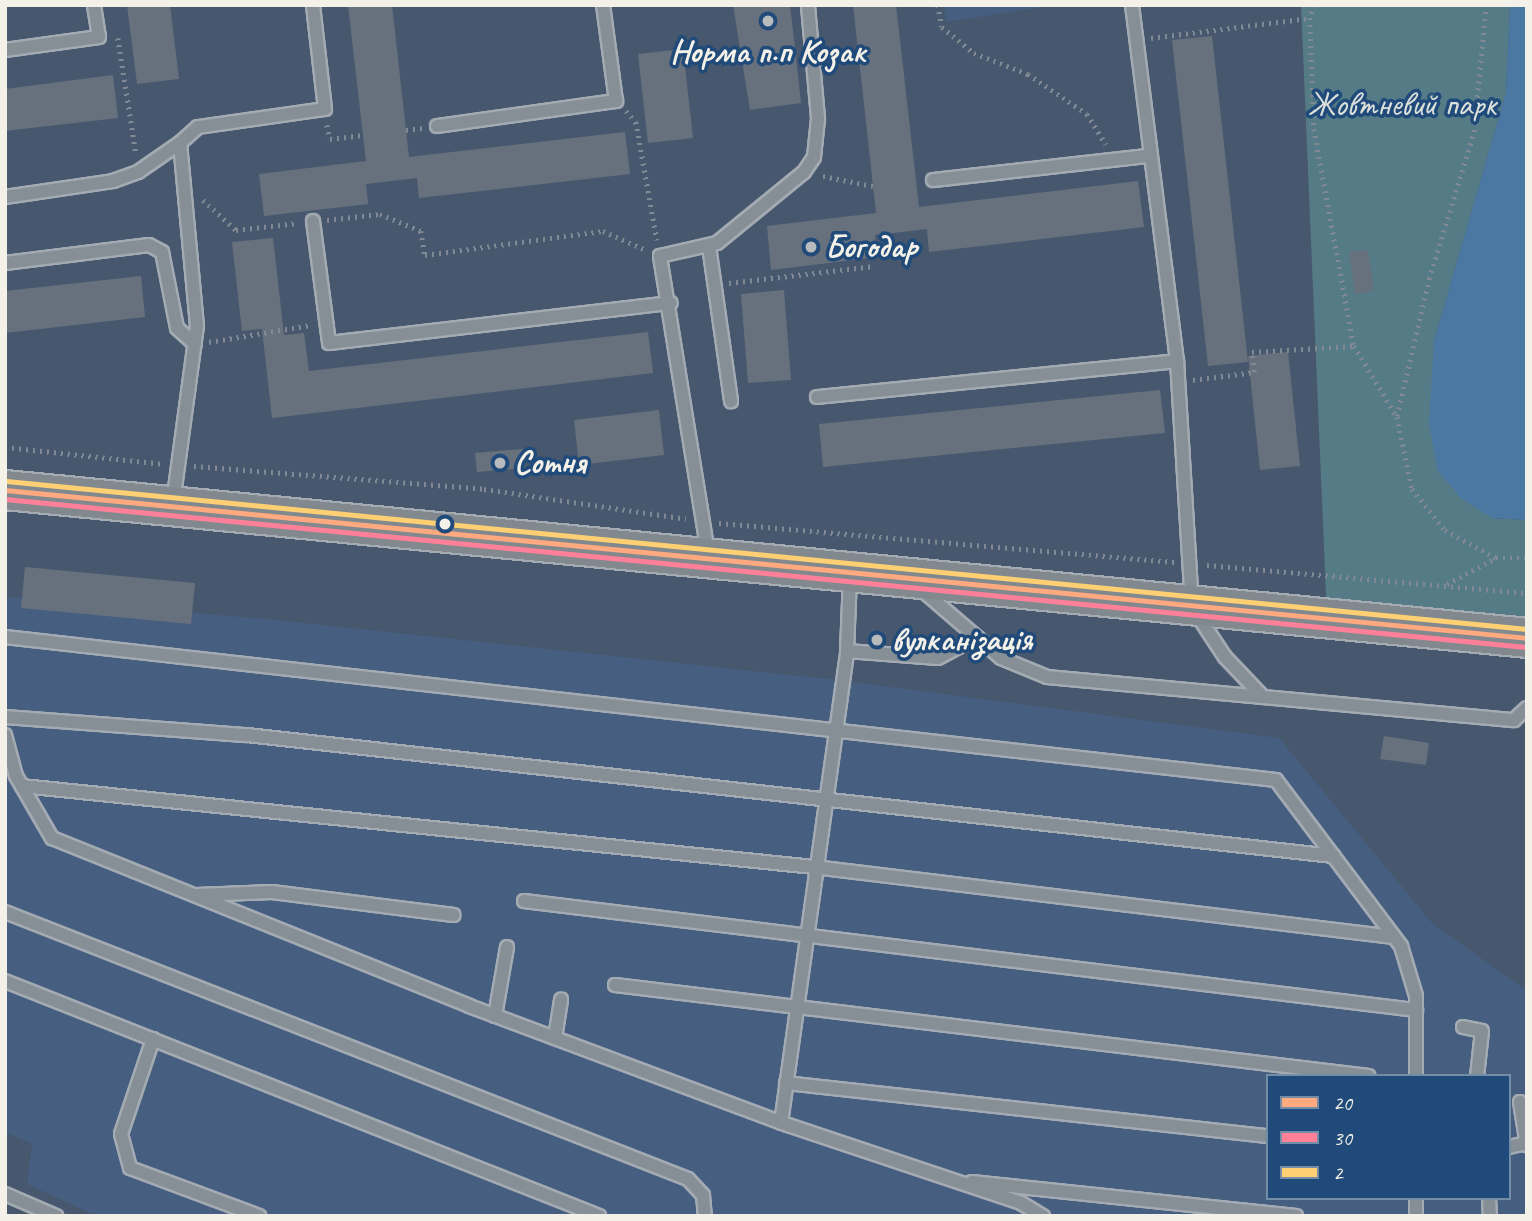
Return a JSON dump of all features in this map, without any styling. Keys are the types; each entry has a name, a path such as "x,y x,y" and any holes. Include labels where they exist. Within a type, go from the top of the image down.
{"main road":[{"path":"5,490 1527,638"}],"lane":[{"path":"5,50 99,37 94,5"},
{"path":"5,197 113,181 138,172 180,144 198,127 325,109 313,5"},
{"path":"437,126 616,101 603,5"},
{"path":"709,560 671,303 660,256 709,246 804,172 814,157 818,118 808,5"},
{"path":"1132,5 1147,156 1177,360 1192,564 1192,607 1224,657 1263,697"},
{"path":"172,506 195,344 180,144"},
{"path":"933,180 1114,157 1147,156"},
{"path":"313,221 330,343 671,303"},
{"path":"5,263 149,244 162,252 177,328 195,344"},
{"path":"709,246 731,401"},
{"path":"817,397 1177,360"},
{"path":"781,1123 832,730 847,651 850,573"},
{"path":"908,578 1001,658 1047,677 1514,720 1527,708"},
{"path":"5,637 1276,780 1401,946 1416,1010 1416,1074"},
{"path":"847,651 938,658 977,637"},
{"path":"5,717 234,733 824,796 1333,856"},
{"path":"5,735 22,786 51,838 495,1016 781,1123 955,1181 1043,1216"},
{"path":"22,786 814,867 1394,937"},
{"path":"193,895 272,892 454,915"},
{"path":"524,901 806,932 1416,1010"},
{"path":"5,912 688,1179 703,1195 705,1216"},
{"path":"495,1016 507,947"},
{"path":"5,981 598,1216"},
{"path":"615,985 1352,1074"},
{"path":"555,1038 561,999"},
{"path":"1464,1027 1482,1031 1477,1074"},
{"path":"153,1039 121,1134 130,1168 260,1216"},
{"path":"786,1083 1266,1136"},
{"path":"1521,1102 1527,1144"},
{"path":"955,1181 1296,1216"},
{"path":"5,1194 50,1214"}],"path":[{"path":"938,5 942,27 974,53 1028,74 1087,114 1114,157"},
{"path":"1314,5 1310,18 1314,129 1353,346 1397,417 1412,489 1445,530 1496,558"},
{"path":"1397,417 1429,279 1474,132 1486,5"},
{"path":"1136,40 1310,18"},
{"path":"99,37 118,36 138,172"},
{"path":"616,101 636,122 660,256"},
{"path":"325,109 330,139 363,135"},
{"path":"804,172 873,186"},
{"path":"185,183 236,230 380,214 421,231 425,255 603,231 660,256"},
{"path":"714,285 874,266"},
{"path":"195,344 327,323"},
{"path":"1179,382 1254,372 1252,352 1353,346"},
{"path":"5,447 176,466 484,489 702,522 1527,593"},
{"path":"1445,585 1496,558 1527,558"}],"shaded area":[{"path":"944,5 1054,5 946,22"},
{"path":"1510,5 1527,5 1527,520 1492,518 1461,498 1438,471 1429,424 1434,341 1506,93"},
{"path":"5,597 266,619 837,680 1279,738 1432,923 1527,991 1527,1216 97,1216 27,1184 32,1144 5,1132"}],"green space":[{"name":"Жовтневий парк","path":"1301,5 1510,5 1506,93 1434,341 1492,518 1527,520 1527,638 1327,618"}],"building":[{"path":"127,5 170,5 179,79 137,84"},
{"path":"348,5 392,5 409,157 625,132 630,174 419,198 417,178 366,184 368,204 264,216 259,174 366,161"},
{"path":"733,5 790,5 801,103 750,110"},
{"path":"853,5 896,5 919,207 1138,181 1144,227 929,252 927,229 875,235 878,257 771,270 767,226 876,213"},
{"path":"1212,36 1248,362 1208,366 1172,40"},
{"path":"683,49 693,138 648,143 638,54"},
{"path":"113,75 118,118 5,131 5,89"},
{"path":"273,238 284,335 304,333 309,371 648,332 653,373 272,418 262,329 242,331 232,242"},
{"path":"1368,250 1374,291 1355,294 1349,252"},
{"path":"141,276 145,317 5,333 5,291"},
{"path":"784,290 791,380 748,383 741,294"},
{"path":"1288,352 1300,466 1260,470 1248,356"},
{"path":"1160,390 1165,433 823,467 819,424"},
{"path":"659,410 664,455 579,465 574,420"},
{"name":"Сотня","path":"523,449 525,468 477,472 475,453"},
{"path":"25,567 195,583 191,624 21,608"},
{"path":"1384,736 1429,743 1426,765 1380,759"}],"transit line":[{"name":"2","path":"6,481 1527,629"},
{"name":"20","path":"5,490 1527,638"},
{"name":"30","path":"5,499 1526,647"}],"place":[{"name":"Норма п.п Козак","path":"768,21"},
{"name":"Богодар","path":"811,247"},
{"name":"Сотня","path":"500,463"},
{"name":"вулканізація","path":"877,640"}]}
